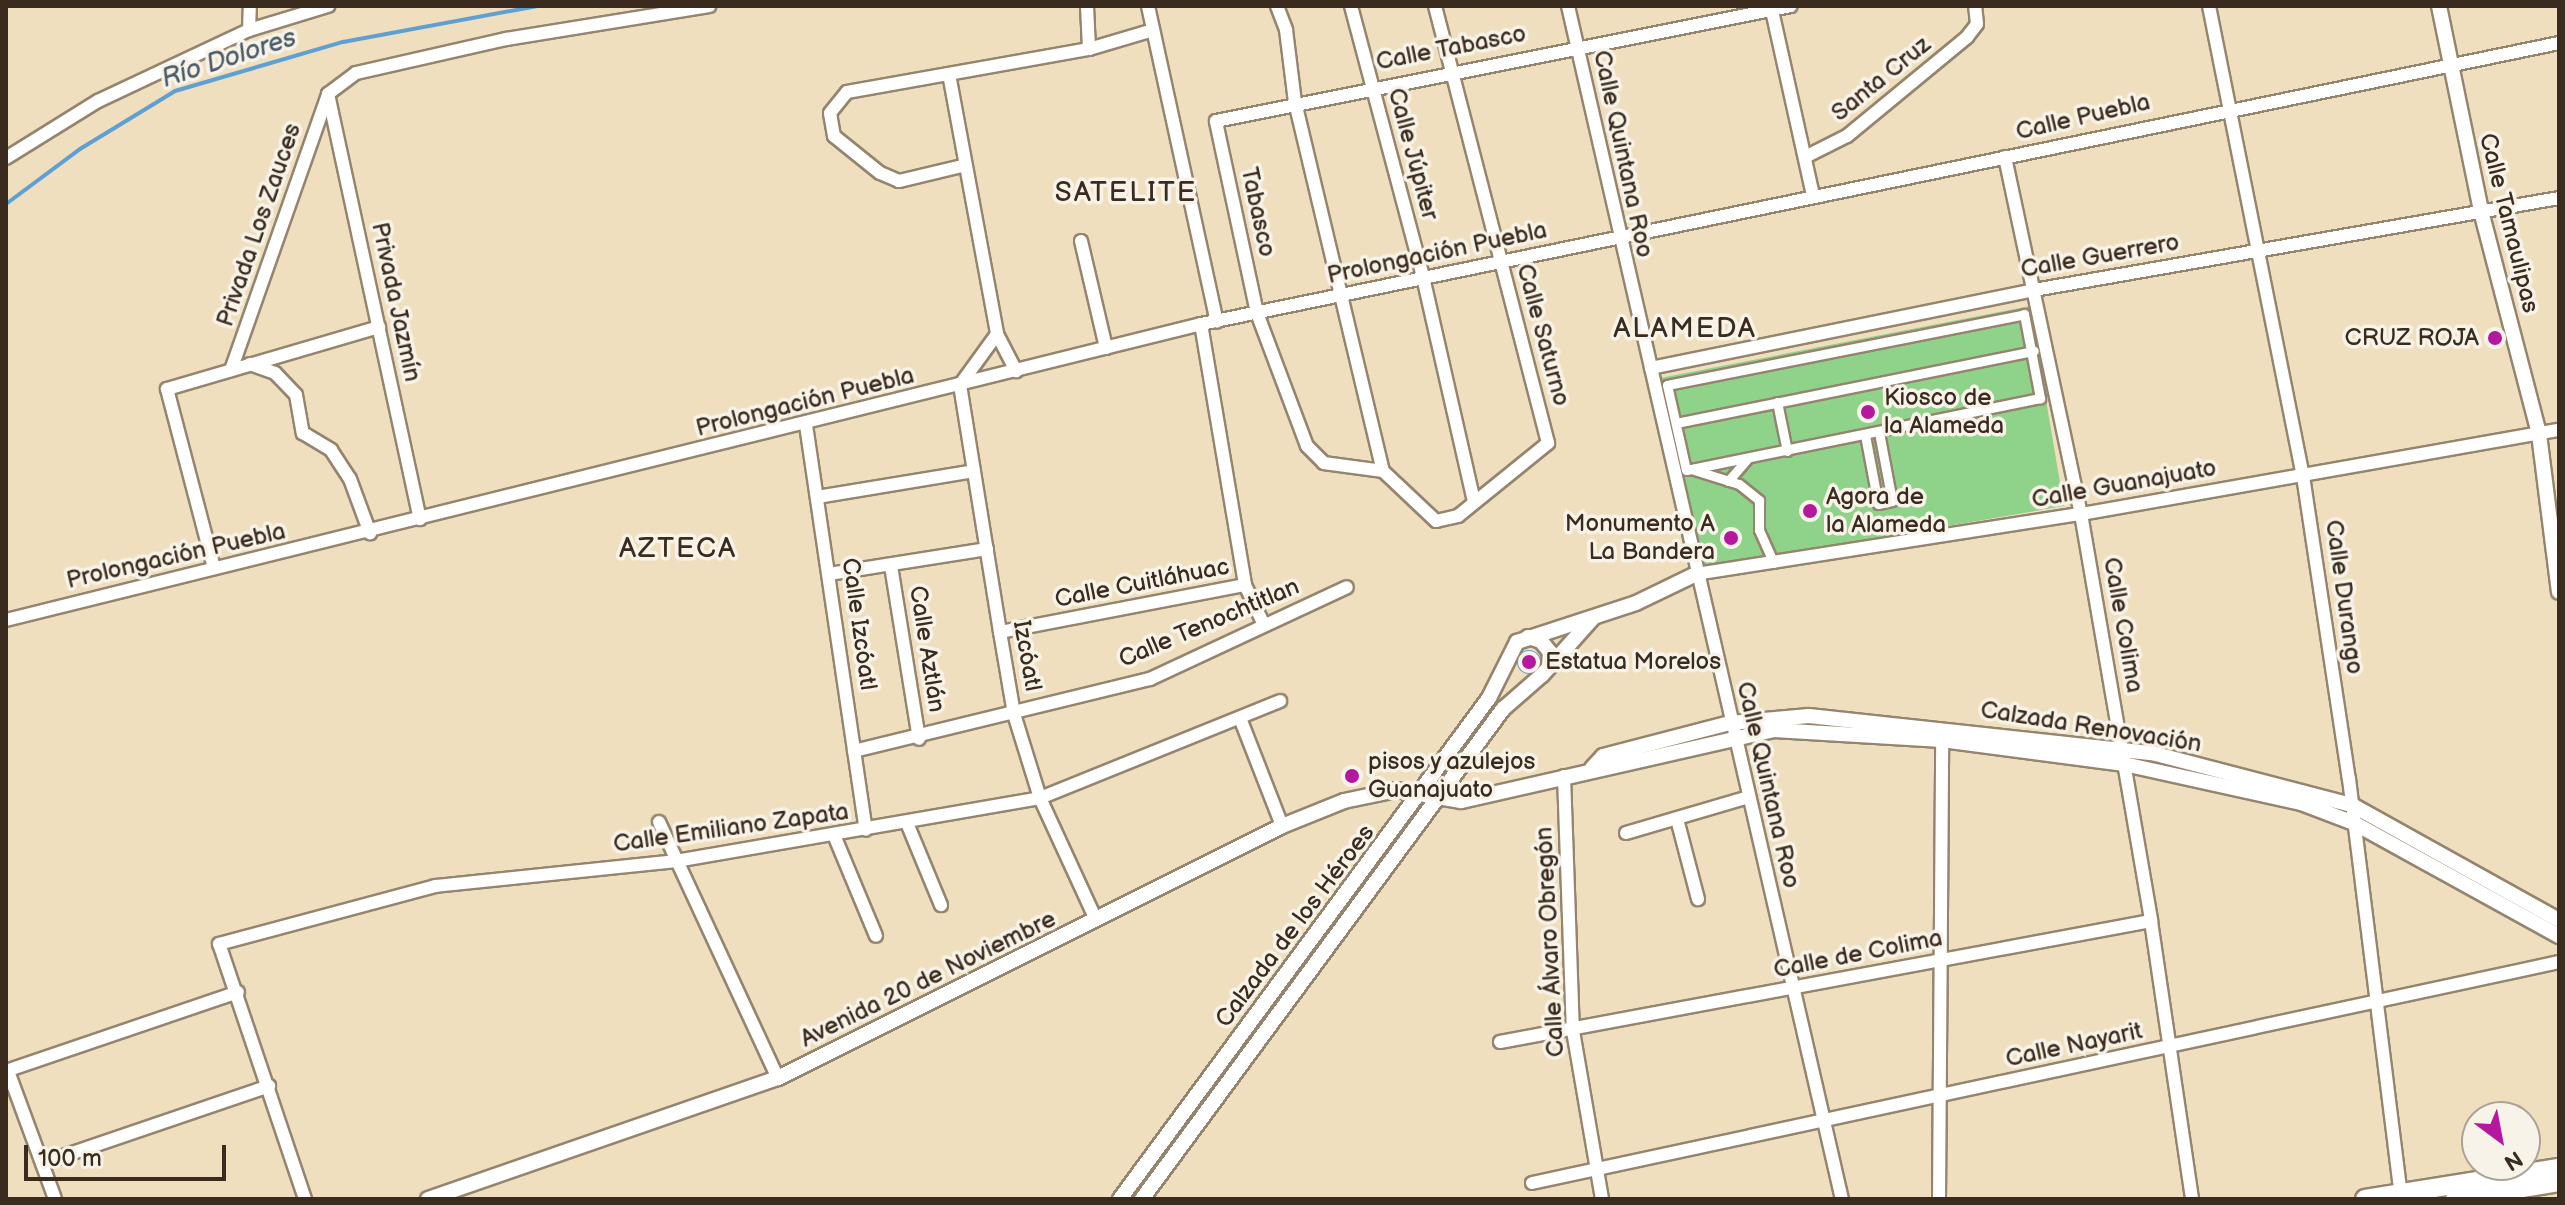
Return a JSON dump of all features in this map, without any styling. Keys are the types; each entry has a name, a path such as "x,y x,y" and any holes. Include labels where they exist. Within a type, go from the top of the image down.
{"main road":[{"path":"2365,1199 2400,1196 2559,1168"},
{"path":"2455,1199 2513,1194 2559,1182"}],"street":[{"path":"249,30 250,6"},
{"path":"6,158 98,101 249,30 328,6"},
{"path":"328,94 356,73 506,39 709,6"},
{"path":"1087,6 1089,49"},
{"path":"1148,6 1217,322"},
{"path":"1277,6 1286,30 1295,102 1383,471 1436,521 1458,516 1474,501"},
{"name":"Calle Júpiter","path":"1351,6 1423,277 1474,501"},
{"name":"Calle Saturno","path":"1435,6 1548,443 1474,501"},
{"name":"Calle Quintana Roo","path":"1568,6 1617,237 1651,368 1842,1199"},
{"name":"Calle Tabasco","path":"1216,121 1576,45 1791,6"},
{"name":"Santa Cruz","path":"1805,157 1847,136 1977,24 1975,6"},
{"name":"Calle Durango","path":"2209,6 2303,476 2352,805 2373,1004 2400,1196"},
{"name":"Calle Tamaulipas","path":"2439,6 2481,211 2539,434 2559,592"},
{"path":"1772,8 1813,195"},
{"path":"962,166 899,181 880,173 834,136 830,113 847,92 1089,49 1153,30"},
{"name":"Calle Puebla","path":"1617,237 2231,107 2559,43"},
{"path":"949,74 962,166 997,334 1016,371"},
{"name":"Privada Jazmín","path":"328,94 420,519"},
{"name":"Privada Los Zauces","path":"231,370 328,94"},
{"name":"Tabasco","path":"1216,121 1257,313 1307,446 1324,463 1383,471"},
{"name":"Calle Colima","path":"2005,157 2081,514 2151,921 2192,1199"},
{"name":"Calle Guerrero","path":"1651,368 2034,290 2559,198"},
{"name":"Prolongación Puebla","path":"6,620 370,533 1201,324 1617,237"},
{"path":"1081,241 1106,348"},
{"path":"2024,314 2040,398 1686,470 1676,423 1667,385 2024,314"},
{"path":"1201,324 1245,585 1264,625"},
{"path":"214,568 167,389 379,327"},
{"path":"960,385 997,334"},
{"path":"1676,423 2045,349"},
{"path":"250,364 275,373 296,395 303,433 331,450 350,479 370,533"},
{"name":"Izcóatl","path":"960,385 1014,714 1040,798 1096,920"},
{"path":"1777,402 1787,451"},
{"name":"Calle Izcóatl","path":"806,425 866,830"},
{"name":"Calle Guanajuato","path":"1696,574 2081,514 2559,430"},
{"path":"1865,435 1878,504 1892,501 1879,432"},
{"path":"1728,481 1748,459"},
{"path":"1691,469 1728,481 1759,500 1759,530 1774,563"},
{"path":"817,497 974,471"},
{"path":"829,574 987,549"},
{"name":"Calle Aztlán","path":"891,566 919,739"},
{"path":"1597,615 1696,574"},
{"name":"Calle Cuitláhuac","path":"1000,632 1245,585"},
{"name":"Calle Tenochtitlan","path":"854,751 919,739 1150,679 1347,587"},
{"name":"Calzada de los Héroes","path":"1120,1199 1489,698 1506,657 1517,642 1597,615"},
{"name":"Calzada de los Héroes","path":"1142,1199 1503,709 1597,615"},
{"path":"1528,637 1550,652 1549,666"},
{"path":"1506,657 1508,670 1532,681"},
{"name":"Calle Emiliano Zapata","path":"238,992 219,944 435,886 676,861 1040,798 1280,701"},
{"name":"Calzada Renovación","path":"1439,797 1461,801 1592,768 1603,756 1809,716 2123,757 2352,805 2559,920"},
{"path":"1240,718 1282,826"},
{"path":"1939,1199 1943,1095 1942,734"},
{"name":"Calzada Renovación","path":"2123,757 2301,803 2354,823 2559,936"},
{"name":"Calle Álvaro Obregón","path":"1564,776 1573,1031 1602,1199"},
{"name":"Avenida 20 de Noviembre","path":"428,1199 778,1078 1282,826 1369,794 1422,792 1439,797"},
{"path":"1626,833 1748,797"},
{"path":"1677,819 1698,899"},
{"path":"659,822 778,1078"},
{"path":"907,823 941,905"},
{"path":"834,835 876,936"},
{"name":"Calle de Colima","path":"1500,1042 1573,1031 2151,921"},
{"name":"Calle Nayarit","path":"1532,1183 2559,962"},
{"path":"55,1199 7,1071 238,992 305,1199"},
{"path":"43,1163 269,1086"}],"green space":[{"name":"ALAMEDA","path":"2030,306 2064,506 1702,568 1660,378"}],"water":[{"path":"1529,650 1538,653 1541,662 1538,671 1529,674 1520,671 1517,662 1520,653"}],"waterway":[{"name":"Río Dolores","path":"6,204 80,149 175,91 343,42 538,6"}],"place":[{"name":"CRUZ ROJA","path":"2495,338"},
{"name":"Kiosco de la Alameda","path":"1868,412"},
{"name":"Agora de la Alameda","path":"1810,511"},
{"name":"Monumento A La Bandera","path":"1731,538"},
{"name":"Estatua Morelos","path":"1529,662"},
{"name":"pisos y azulejos Guanajuato","path":"1352,776"}],"district":[{"name":"SATELITE","path":"1126,193"},
{"name":"ALAMEDA","path":"1685,329"},
{"name":"AZTECA","path":"678,549"}]}
